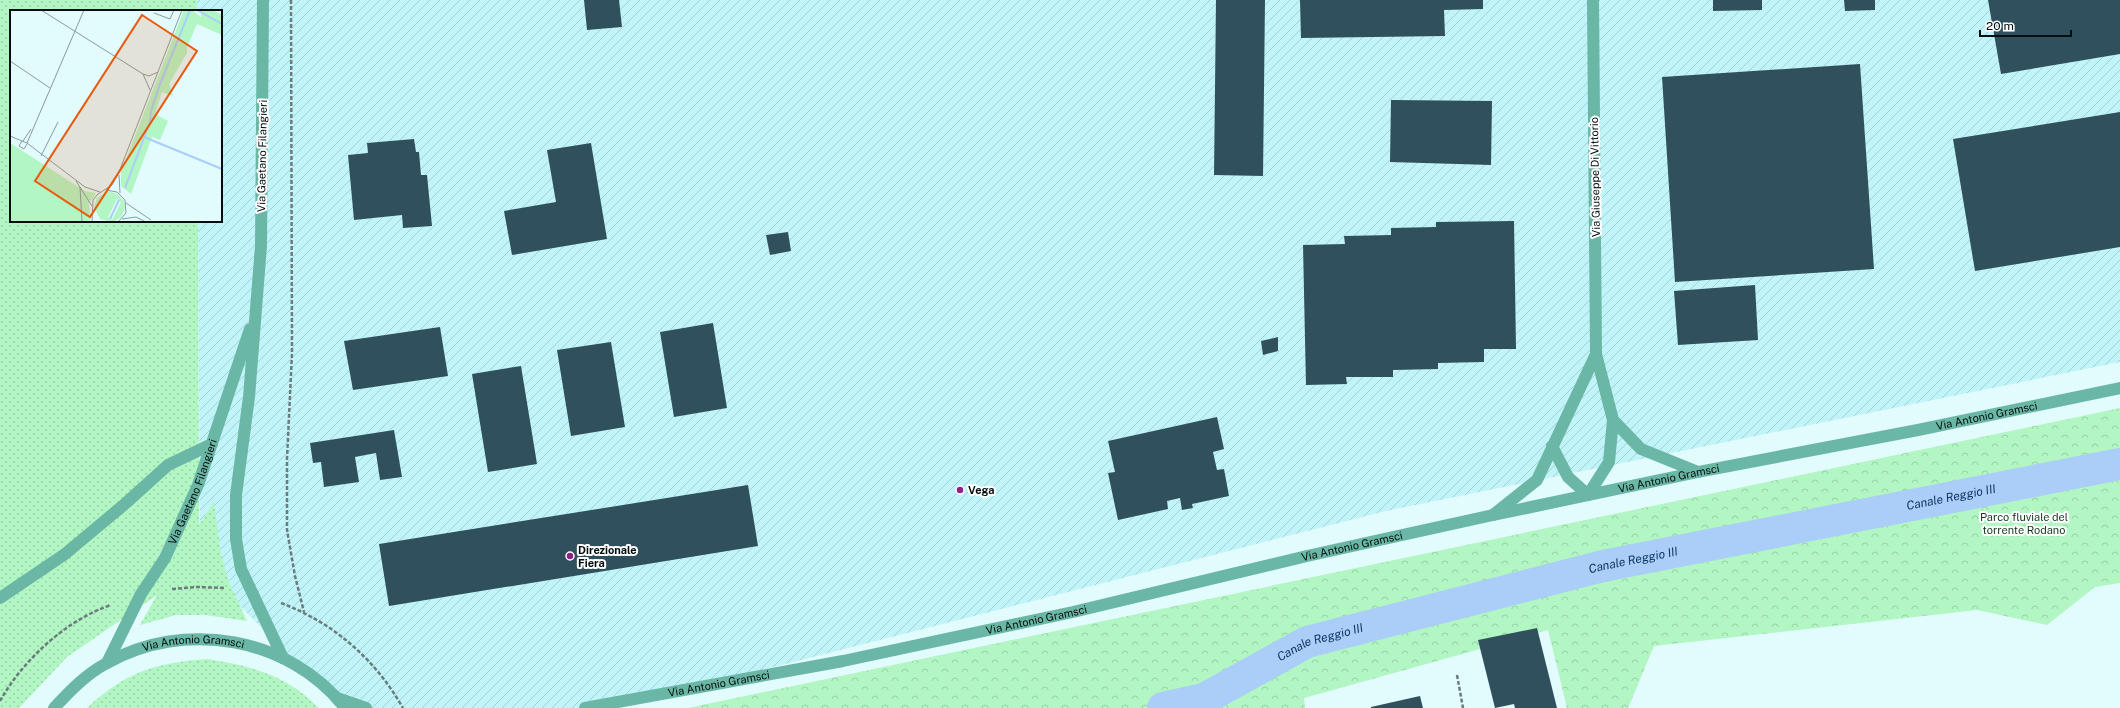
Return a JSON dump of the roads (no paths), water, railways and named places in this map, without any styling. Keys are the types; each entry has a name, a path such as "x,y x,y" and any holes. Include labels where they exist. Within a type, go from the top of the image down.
{"street":[{"name":"Via Gaetano Filangieri","path":"263,0 261,246 249,397 236,495 236,539 241,568 283,658"},
{"name":"Via Giuseppe Di Vittorio","path":"1588,495 1608,462 1613,420 1596,354 1593,0"},
{"name":"Via Gaetano Filangieri","path":"107,663 141,594 165,558 198,485 256,311"},
{"name":"Via Giuseppe Di Vittorio","path":"1493,515 1537,480 1596,354"},
{"name":"Via Antonio Gramsci","path":"584,708 822,665 1065,614 1307,556 1493,515 1698,472 1918,430 2120,388"},
{"name":"Via Giuseppe Di Vittorio","path":"1613,420 1641,449 1698,472"},
{"path":"0,598 65,554 126,503 168,465 212,444"},
{"path":"1552,446 1568,477 1588,495"},
{"name":"Via Antonio Gramsci","path":"54,708 87,676 107,663 142,648 164,642 194,638 225,640 255,647 283,658 311,676 337,698 344,708"},
{"name":"Via Antonio Gramsci","path":"337,698 366,708"}],"waterway":[{"name":"Canale Reggio III","path":"1163,708 1204,699 1307,642 1603,566 2120,464"}],"place":[{"name":"Vega","path":"960,490"},
{"name":"Direzionale Fiera","path":"570,556"}],"park label":[{"name":"Parco fluviale del torrente Rodano","path":"2024,523"}]}
